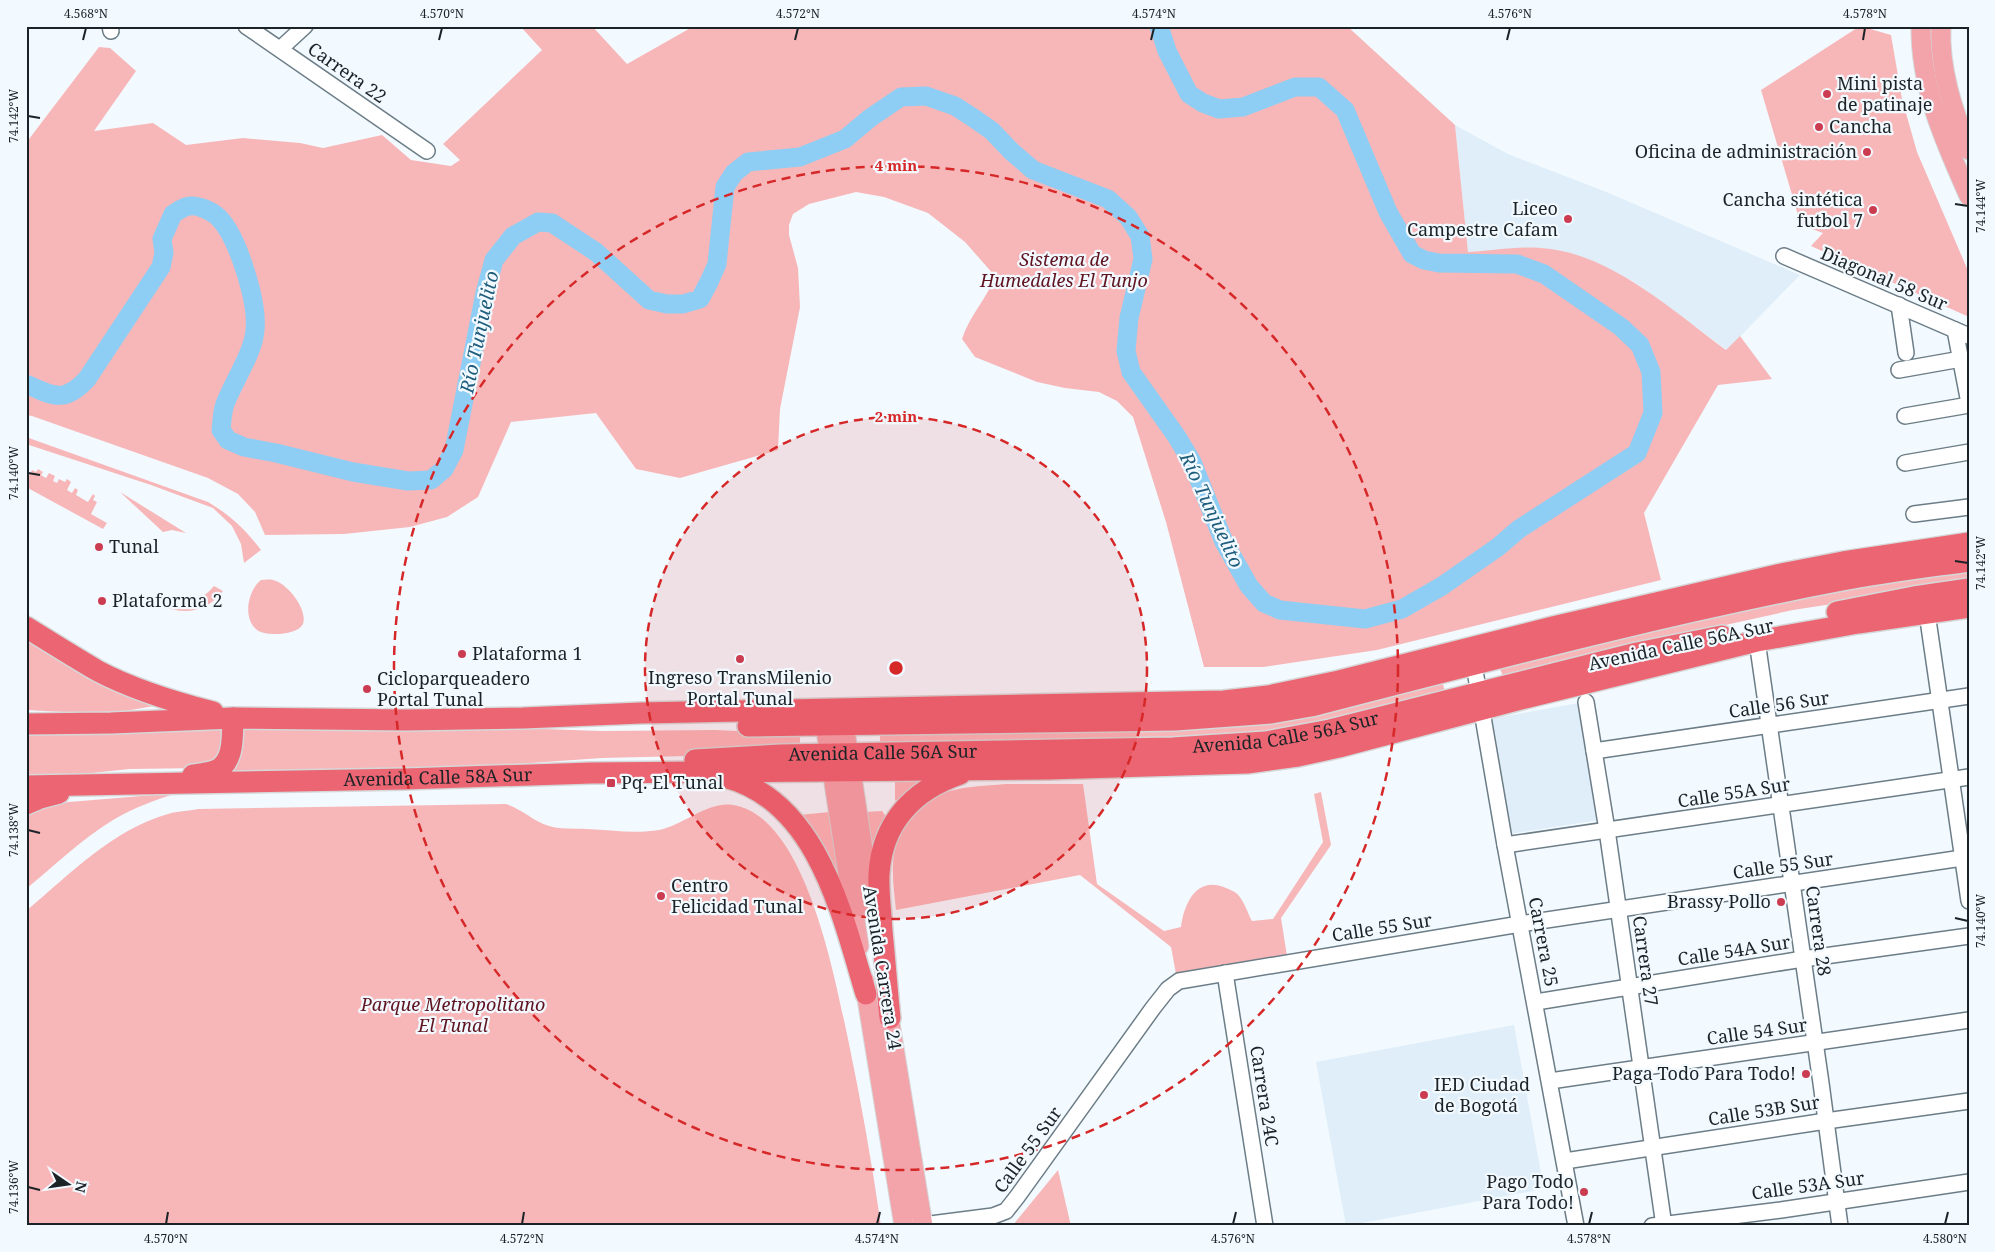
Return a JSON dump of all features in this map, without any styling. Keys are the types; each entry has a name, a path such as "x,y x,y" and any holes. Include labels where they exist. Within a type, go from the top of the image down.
{"highway":[{"path":"26,724 233,718 406,720 523,718 641,713 834,718 1136,704 1224,702 1298,690 1786,573 1843,562 1969,543"},
{"path":"1943,547 1969,555"},
{"name":"Avenida Calle 56A Sur","path":"834,718 1091,722 1209,719 1271,713 1311,706 1752,598 1843,580 1969,561"},
{"name":"Avenida Calle 56A Sur","path":"590,773 705,758 840,762 982,770 1247,763 1328,749 1637,653 1914,597 1969,589"},
{"path":"1640,624 1702,592"},
{"name":"Avenida Calle 56A Sur","path":"840,762 1174,748 1281,740 1481,700 1602,680 1757,641 1849,624 1969,607"},
{"path":"26,627 98,671 116,679 169,700 233,718"},
{"path":"1602,680 1637,653"},
{"path":"1091,722 1136,704"},
{"path":"151,784 210,772 223,766 231,750 233,718"},
{"path":"1281,740 1328,749"},
{"name":"Avenida Calle 58A Sur","path":"26,786 405,780 590,773 706,772 840,762"},
{"path":"890,1018 879,891 879,873 887,837 895,822 908,805 927,788 943,780 982,770"},
{"path":"706,772 729,778 761,791 786,811 795,822 821,864 834,894 866,994"},
{"path":"26,804 40,798 92,785"}],"main road":[{"path":"1921,26 1928,85 1940,130 1969,196"},
{"path":"1941,26 1945,77 1954,112 1969,150"},
{"name":"Avenida Carrera 24","path":"834,718 866,994 904,1226"},
{"name":"Avenida Carrera 24","path":"840,762 890,1018 920,1225"}],"street":[{"name":"Carrera 22","path":"246,26 427,151"},
{"path":"280,49 305,26"},
{"name":"Diagonal 58 Sur","path":"1784,256 1962,333"},
{"path":"1899,305 1906,353"},
{"path":"1905,416 1969,404 1961,359 1962,333"},
{"path":"1900,370 1961,359"},
{"path":"1905,463 1969,452"},
{"path":"1914,514 1969,507"},
{"path":"1927,613 1951,780 1966,858 1969,901"},
{"name":"Carrera 28","path":"1757,641 1804,959 1840,1226"},
{"name":"Carrera 25","path":"1474,665 1505,845 1536,1002 1576,1226"},
{"name":"Calle 56 Sur","path":"1594,751 1969,696"},
{"name":"Carrera 27","path":"1586,702 1608,830 1653,1147 1660,1225"},
{"name":"Calle 55A Sur","path":"1505,845 1969,777"},
{"name":"Calle 55 Sur","path":"920,1225 993,1216 1006,1211 1168,989 1183,980 1520,924 1966,858"},
{"name":"Calle 54A Sur","path":"1536,1002 1804,959 1969,936"},
{"name":"Carrera 24C","path":"1225,973 1265,1226"},
{"name":"Calle 54 Sur","path":"1550,1081 1969,1020"},
{"name":"Calle 53B Sur","path":"1564,1161 1826,1120 1969,1101"},
{"name":"Calle 53A Sur","path":"1660,1225 1837,1202 1969,1182"}],"shaded area":[{"name":"Liceo Campestre Cafam","path":"1455,125 1508,154 1604,191 1800,275 1727,350 1633,281 1541,248 1468,252"},
{"path":"1579,703 1599,820 1509,834 1489,719"},
{"name":"IED Ciudad de Bogotá","path":"1514,1025 1544,1189 1346,1226 1316,1062"}],"green space":[{"name":"Sistema de Humedales El Tunjo","path":"520,26 592,26 627,64 694,26 1347,26 1455,125 1468,252 1513,248 1541,248 1566,252 1591,260 1639,286 1726,350 1740,336 1772,379 1718,385 1644,513 1661,580 1377,650 1263,667 1204,667 1166,522 1133,417 1117,401 1099,392 1037,382 975,357 962,339 995,276 965,242 928,213 884,197 856,192 809,204 793,214 789,225 789,235 798,268 800,307 780,409 778,450 680,478 636,469 596,413 511,422 478,497 447,517 410,527 344,534 265,535 255,512 238,494 208,478 26,415 26,143 99,47 110,48 136,71 94,131 153,123 186,145 243,138 300,143 323,148 382,135 411,160 451,166 460,160 443,144 542,50"},
{"path":"1860,26 1891,35 1902,99 1917,152 1969,273 1969,317 1811,246 1823,233 1801,225 1761,90"},
{"path":"26,437 208,502 237,523 261,550 244,563 241,544 232,526 213,508 151,485 26,444"},
{"path":"38,469 43,472 41,475 46,478 49,473 55,476 53,481 57,483 59,479 65,482 67,479 71,482 67,490 72,493 75,488 78,490 76,495 88,502 93,494 95,496 93,500 97,502 91,514 107,523 103,529 26,487 26,481 32,470 36,472"},
{"path":"120,492 186,533 172,530 163,532"},
{"path":"1969,566 1969,583 1793,610 1504,679 1500,669 1746,604"},
{"path":"261,580 279,582 295,597 304,618 300,628 289,633 267,634 257,630 252,625 249,619 248,604 253,590"},
{"path":"214,586 223,591 211,603 197,610 182,611 165,607 192,603"},
{"path":"26,633 160,705 125,711 85,713 26,710"},
{"path":"1441,678 1446,694 1270,735 880,747 880,735 919,734"},
{"path":"227,725 227,749 206,768 129,769 65,776 26,777 26,732"},
{"path":"237,726 514,728 601,731 715,730 800,734 800,749 687,756 602,758 402,772 225,772"},
{"path":"941,776 900,804 895,800 895,777"},
{"path":"1006,784 1083,784 1097,884 1164,931 1181,927 1189,901 1200,888 1207,885 1216,885 1236,893 1243,902 1252,921 1273,919 1323,842 1314,794 1321,792 1331,845 1281,918 1287,956 1176,974 1171,947 1080,875 896,910 893,877 894,853 899,838 912,816 931,800 953,790"},
{"path":"177,793 144,805 113,820 79,844 26,889 26,813 42,806 69,802"},
{"name":"Parque Metropolitano El Tunal","path":"506,804 543,824 554,827 632,832 659,830 705,810 724,805 733,805 758,816 780,838 798,868 813,904 835,979 870,1155 881,1226 26,1226 26,911 110,842 148,821 171,813 198,809"},
{"path":"882,811 889,821 873,874 865,812"},
{"path":"830,812 848,917 799,815"},
{"path":"1058,1170 1071,1226 1012,1226"}],"waterway":[{"name":"Río Tunjuelito","path":"26,384 44,392 65,395 79,387 87,379 161,267 164,253 162,239 173,214 185,207 197,206 218,217 233,239 250,287 255,318 254,338 251,347 223,410 221,430 228,440 244,447 353,472 408,481 431,480 444,469 454,450 485,293 494,260 513,236 538,222 552,223 596,252 649,300 667,304 683,304 700,299 717,264 725,187 734,173 748,162 800,157 845,139 870,118 901,97 926,96 955,106 975,119 992,131 1033,170 1108,199 1128,217 1140,236 1143,259 1129,318 1126,351 1131,372 1177,437 1192,462 1224,542 1249,586 1264,603 1280,610 1365,619 1402,609 1442,586 1498,547 1519,529 1637,453 1653,413 1651,372 1640,345 1621,327 1544,274 1517,264 1439,263 1424,260 1412,254 1388,212 1345,110 1319,87 1295,87 1243,107 1219,109 1203,103 1189,94 1167,51 1159,26"}],"place":[{"name":"Mini pista de patinaje","path":"1827,94"},
{"name":"Cancha","path":"1819,127"},
{"name":"Oficina de administración","path":"1867,152"},
{"name":"Cancha sintética futbol 7","path":"1873,210"},
{"name":"Liceo Campestre Cafam","path":"1568,219"},
{"name":"Tunal","path":"99,547"},
{"name":"Plataforma 2","path":"102,601"},
{"name":"Plataforma 1","path":"462,654"},
{"name":"Ingreso TransMilenio Portal Tunal","path":"740,659"},
{"name":"Cicloparqueadero Portal Tunal","path":"367,689"},
{"name":"Pq. El Tunal","path":"611,783"},
{"name":"Centro Felicidad Tunal","path":"661,896"},
{"name":"Brassy Pollo","path":"1781,902"},
{"name":"Paga Todo Para Todo!","path":"1806,1074"},
{"name":"IED Ciudad de Bogotá","path":"1424,1095"},
{"name":"Pago Todo Para Todo!","path":"1584,1192"}]}
